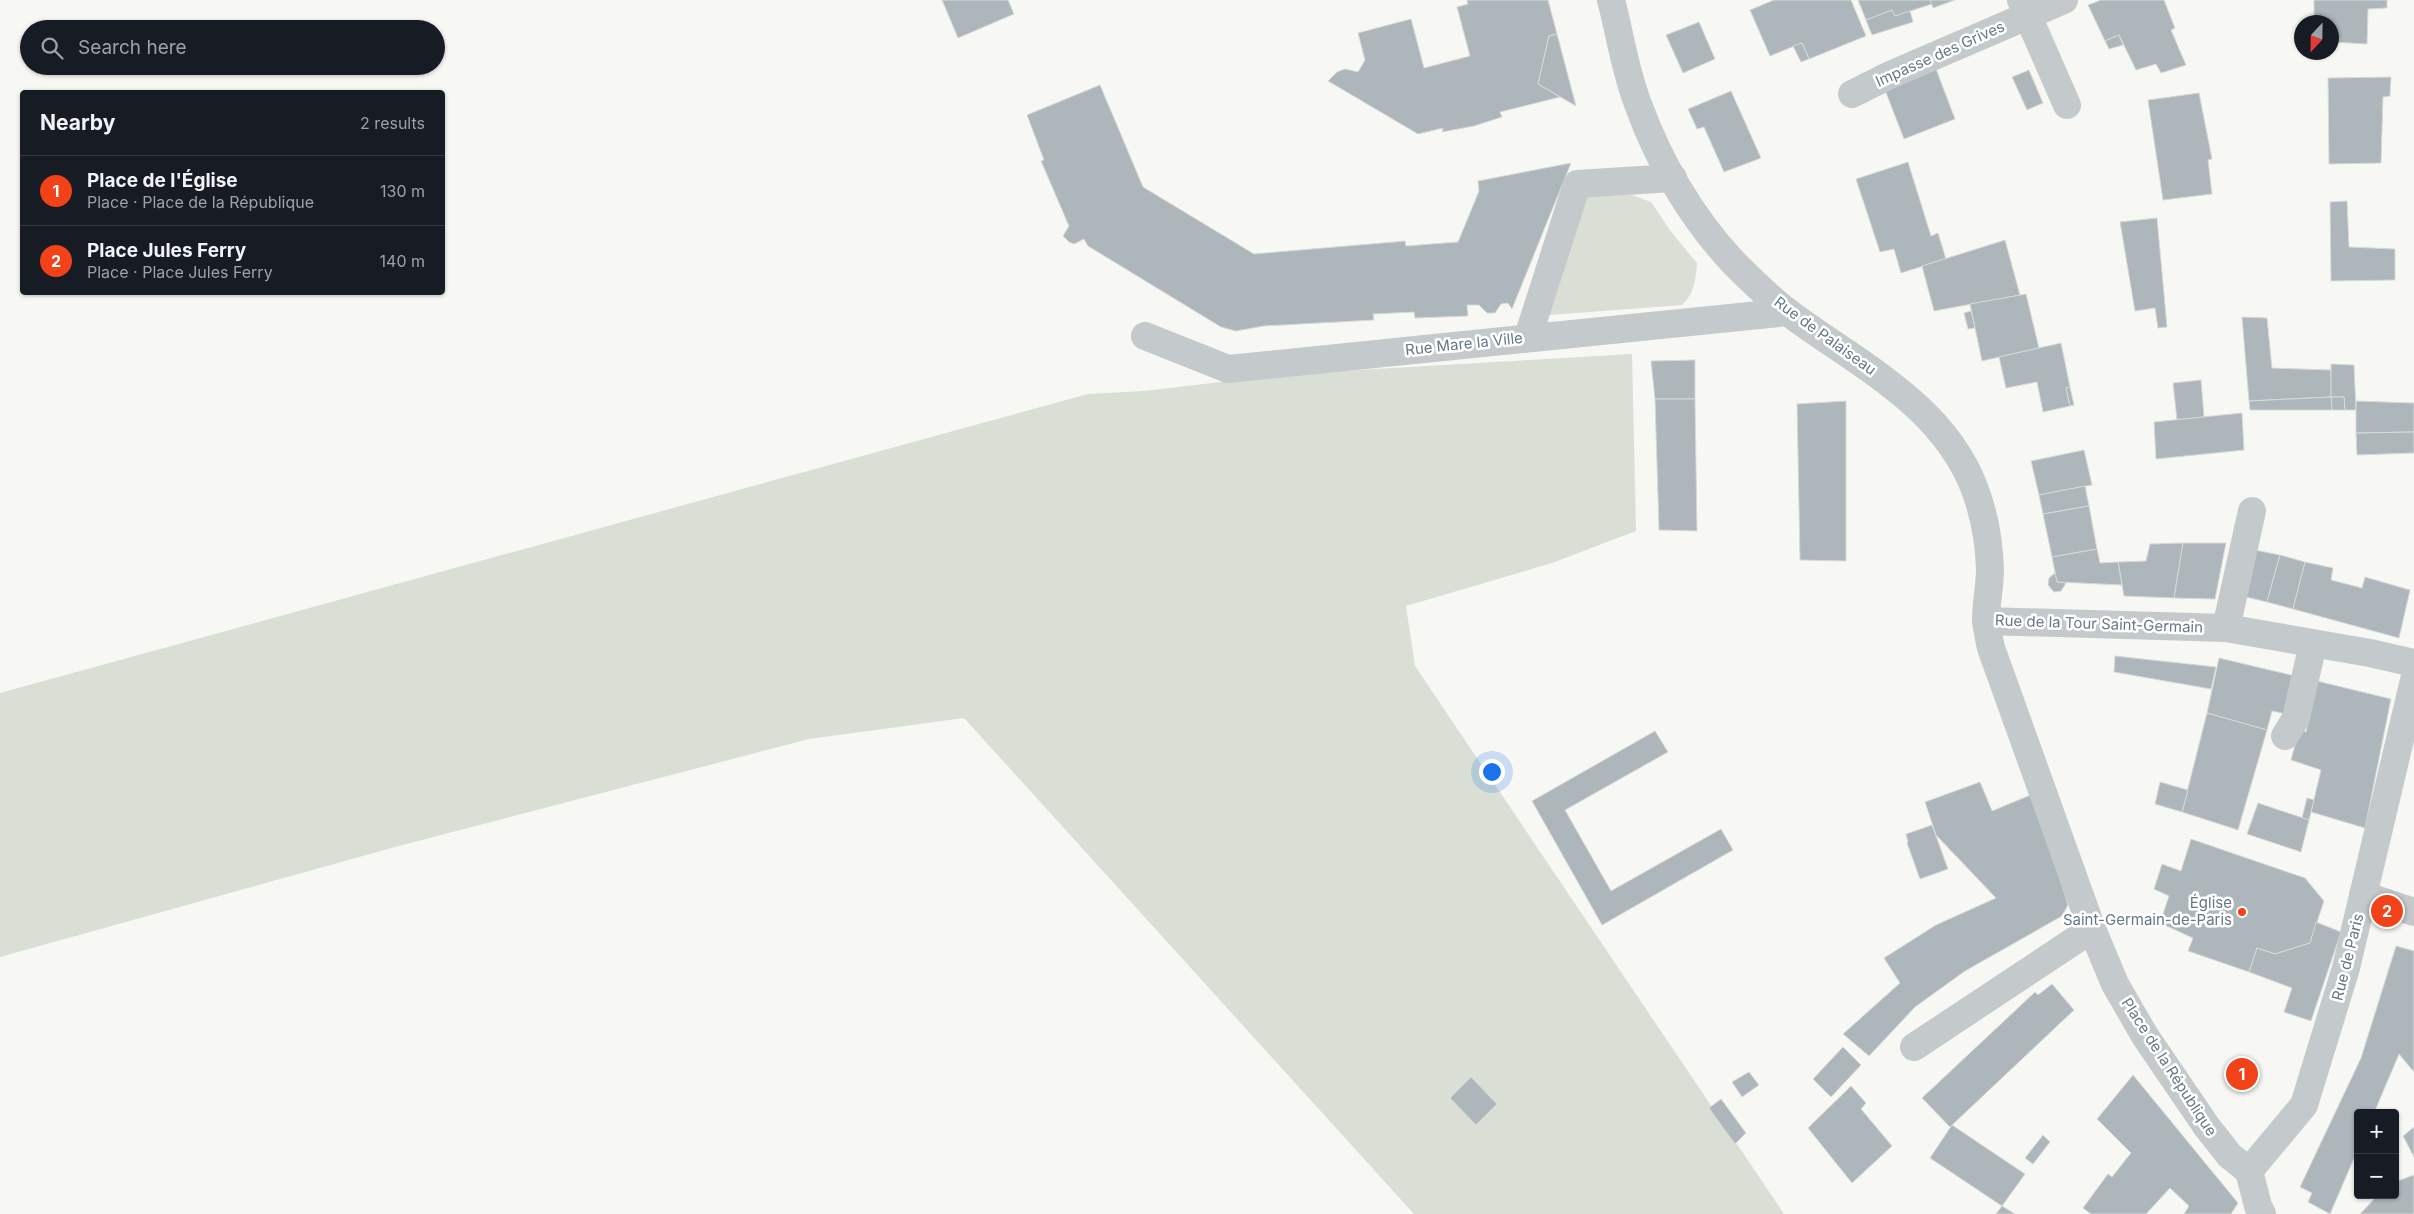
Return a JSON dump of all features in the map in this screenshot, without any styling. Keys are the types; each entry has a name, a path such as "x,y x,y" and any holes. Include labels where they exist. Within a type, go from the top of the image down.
{"street":[{"name":"Rue de Palaiseau","path":"1611,0 1637,103 1659,153 1703,223 1733,262 1788,312 1883,377 1921,409 1957,453 1974,487 1985,524 1990,570 1986,621"},
{"name":"Impasse des Grives","path":"1852,94 2024,8 2064,0"},
{"path":"2024,8 2067,105"},
{"path":"1528,337 1577,184 1674,178"},
{"name":"Rue Mare la Ville","path":"1145,336 1228,368 1788,312"},
{"path":"2226,628 2252,511"},
{"name":"Rue de la Tour Saint-Germain","path":"2092,929 2000,676 1991,648 1986,621 2226,628 2414,663"},
{"path":"2284,736 2296,718 2313,644"},
{"name":"Rue de Paris","path":"2249,1171 2304,1105 2346,968 2414,680"},
{"path":"2362,895 2414,912"},
{"path":"1914,1047 2092,929"},
{"name":"Place de la République","path":"2092,929 2115,984 2145,1036 2207,1128 2230,1156 2249,1171"},
{"path":"2249,1171 2258,1206 2262,1214"}],"shaded area":[{"path":"1632,195 1651,202 1672,233 1697,263 1692,291 1686,301 1682,305 1550,315 1542,309 1582,196"},
{"path":"1632,354 1636,531 1552,563 1406,606 1415,666 1784,1214 1414,1214 964,718 809,739 395,847 0,957 0,693 1088,394 1144,391 1289,374"}],"building":[{"path":"942,0 1008,0 1014,14 958,38"},
{"path":"1467,0 1548,0 1557,34 1549,36 1538,84 1560,97 1500,112 1502,117 1474,126 1442,132 1443,128 1418,134 1328,81 1337,72 1345,69 1358,72 1365,60 1358,33 1411,19 1424,68 1470,56 1457,7 1468,4"},
{"path":"1774,0 1851,0 1866,36 1809,59 1802,43 1770,56 1750,10"},
{"path":"1858,0 1930,0 1932,4 1895,16 1892,10 1866,20"},
{"path":"1930,0 1955,0 1933,8"},
{"path":"2101,0 2164,0 2175,28 2171,30 2186,65 2161,73 2156,64 2136,70 2119,35 2105,41 2088,5"},
{"path":"2314,0 2387,0 2387,8 2368,9 2367,44 2339,42 2339,15 2314,15"},
{"path":"1892,10 1895,16 1910,11 1913,22 1872,35 1866,20"},
{"path":"1699,22 1715,59 1683,73 1666,35"},
{"path":"1557,34 1576,106 1538,84 1549,36"},
{"path":"2119,35 2123,45 2109,49 2105,41"},
{"path":"1802,43 1809,59 1801,62 1793,46"},
{"path":"1936,69 1955,119 1904,139 1885,90"},
{"path":"2029,70 2043,103 2027,110 2012,77"},
{"path":"2391,77 2390,96 2383,97 2381,163 2329,164 2328,78"},
{"path":"1100,85 1143,187 1254,254 1405,241 1406,246 1458,242 1479,191 1478,181 1571,163 1512,309 1508,303 1501,304 1495,313 1487,313 1479,305 1467,305 1468,316 1415,318 1414,312 1373,314 1374,320 1264,326 1236,331 1221,327 1088,246 1084,239 1074,244 1063,236 1069,226 1041,161 1044,160 1027,115"},
{"path":"1731,91 1761,158 1724,172 1704,127 1697,129 1688,109"},
{"path":"2199,93 2212,159 2208,160 2212,194 2163,200 2148,100"},
{"path":"1908,162 1931,236 1938,233 1946,259 1901,273 1894,249 1880,252 1856,179"},
{"path":"2347,201 2349,247 2395,249 2395,280 2331,281 2330,202"},
{"path":"2157,218 2167,327 2158,328 2155,308 2135,311 2120,222"},
{"path":"2005,240 2020,295 1934,311 1922,266"},
{"path":"2026,294 2039,348 1982,361 1970,304"},
{"path":"1971,311 1975,328 1968,329 1964,313"},
{"path":"2242,317 2267,318 2272,368 2331,370 2331,397 2249,401"},
{"path":"2061,343 2070,387 2066,388 2070,406 2043,412 2037,382 2006,388 1999,357"},
{"path":"1695,360 1695,399 1655,399 1651,361"},
{"path":"2331,364 2354,365 2356,410 2345,410 2344,397 2331,397"},
{"path":"2201,380 2204,417 2177,420 2173,383"},
{"path":"2070,387 2074,405 2070,406 2066,388"},
{"path":"2331,397 2344,397 2345,410 2332,410"},
{"path":"2331,397 2332,410 2250,410 2249,401"},
{"path":"1655,399 1695,399 1697,531 1659,530"},
{"path":"1846,401 1846,561 1800,560 1797,404"},
{"path":"2356,401 2414,403 2414,432 2356,433"},
{"path":"2242,413 2244,450 2156,459 2154,422"},
{"path":"2414,432 2414,453 2357,455 2356,433"},
{"path":"2084,450 2092,485 2039,495 2031,461"},
{"path":"2085,486 2089,506 2043,514 2039,495"},
{"path":"2089,506 2097,549 2052,557 2043,514"},
{"path":"2183,543 2174,598 2124,596 2118,562 2146,561 2150,544"},
{"path":"2183,543 2226,543 2215,599 2174,598"},
{"path":"2097,549 2100,563 2118,562 2122,585 2057,582 2052,557"},
{"path":"2255,550 2280,555 2267,602 2242,596"},
{"path":"2280,555 2305,562 2293,609 2267,602"},
{"path":"2305,562 2333,568 2331,580 2362,588 2365,577 2410,590 2399,638 2293,609"},
{"path":"2055,573 2057,582 2066,583 2061,591 2054,592 2048,585 2049,578"},
{"path":"2115,656 2216,667 2211,689 2114,672"},
{"path":"2219,658 2295,676 2286,714 2272,711 2267,730 2207,713"},
{"path":"2317,681 2391,699 2365,828 2311,812 2321,770 2291,760 2299,730 2306,732"},
{"path":"2207,713 2267,730 2238,830 2182,812"},
{"path":"1655,731 1668,752 1565,810 1611,891 1721,829 1733,850 1602,925 1532,801"},
{"path":"1980,782 1992,811 2033,794 2068,905 2062,916 1965,971 1915,1007 1869,1056 1843,1034 1900,983 1884,958 1936,925 1996,898 1936,835 1925,802"},
{"path":"2160,782 2188,790 2182,812 2155,804"},
{"path":"2307,798 2314,800 2309,820 2302,818"},
{"path":"2258,803 2309,820 2301,852 2247,834"},
{"path":"1932,825 1948,869 1920,879 1907,843 1906,834"},
{"name":"Église Saint-Germain-de-Paris","path":"2191,839 2305,878 2324,901 2310,943 2275,954 2257,948 2249,972 2188,951 2193,938 2160,923 2169,896 2154,889 2162,864 2181,871"},
{"path":"2316,922 2341,932 2311,1021 2284,1012 2292,988 2249,972 2257,948 2275,954 2310,943"},
{"path":"2396,946 2414,951 2414,1072 2399,1054 2376,1109 2354,1109 2354,1158 2330,1214 2308,1202 2312,1193 2300,1187 2361,1058"},
{"path":"2052,984 2074,1010 1950,1127 1922,1098 2035,992 2038,995"},
{"path":"1843,1047 1861,1065 1831,1097 1813,1079"},
{"path":"1749,1072 1759,1085 1742,1097 1732,1082"},
{"path":"2133,1075 2238,1203 2231,1214 2184,1214 2189,1206 2170,1188 2146,1214 2091,1214 2083,1208 2108,1174 2112,1177 2131,1153 2097,1119"},
{"path":"1471,1077 1497,1104 1476,1125 1450,1098"},
{"path":"1851,1086 1866,1103 1861,1109 1892,1146 1852,1183 1808,1128"},
{"path":"1721,1099 1746,1133 1735,1144 1709,1108"},
{"path":"1952,1125 2025,1174 2002,1206 1930,1158"},
{"path":"2414,1127 2414,1157 2403,1136"},
{"path":"2043,1135 2050,1142 2033,1164 2025,1158"},
{"path":"2414,1175 2414,1214 2360,1214 2374,1199 2399,1199 2399,1181"},
{"path":"2002,1206 2015,1214 1996,1214"}],"place":[{"name":"Place Jules Ferry","path":"2387,911"},
{"name":"Église Saint-Germain-de-Paris","path":"2242,912"},
{"name":"Place de l'Église","path":"2242,1074"}]}
